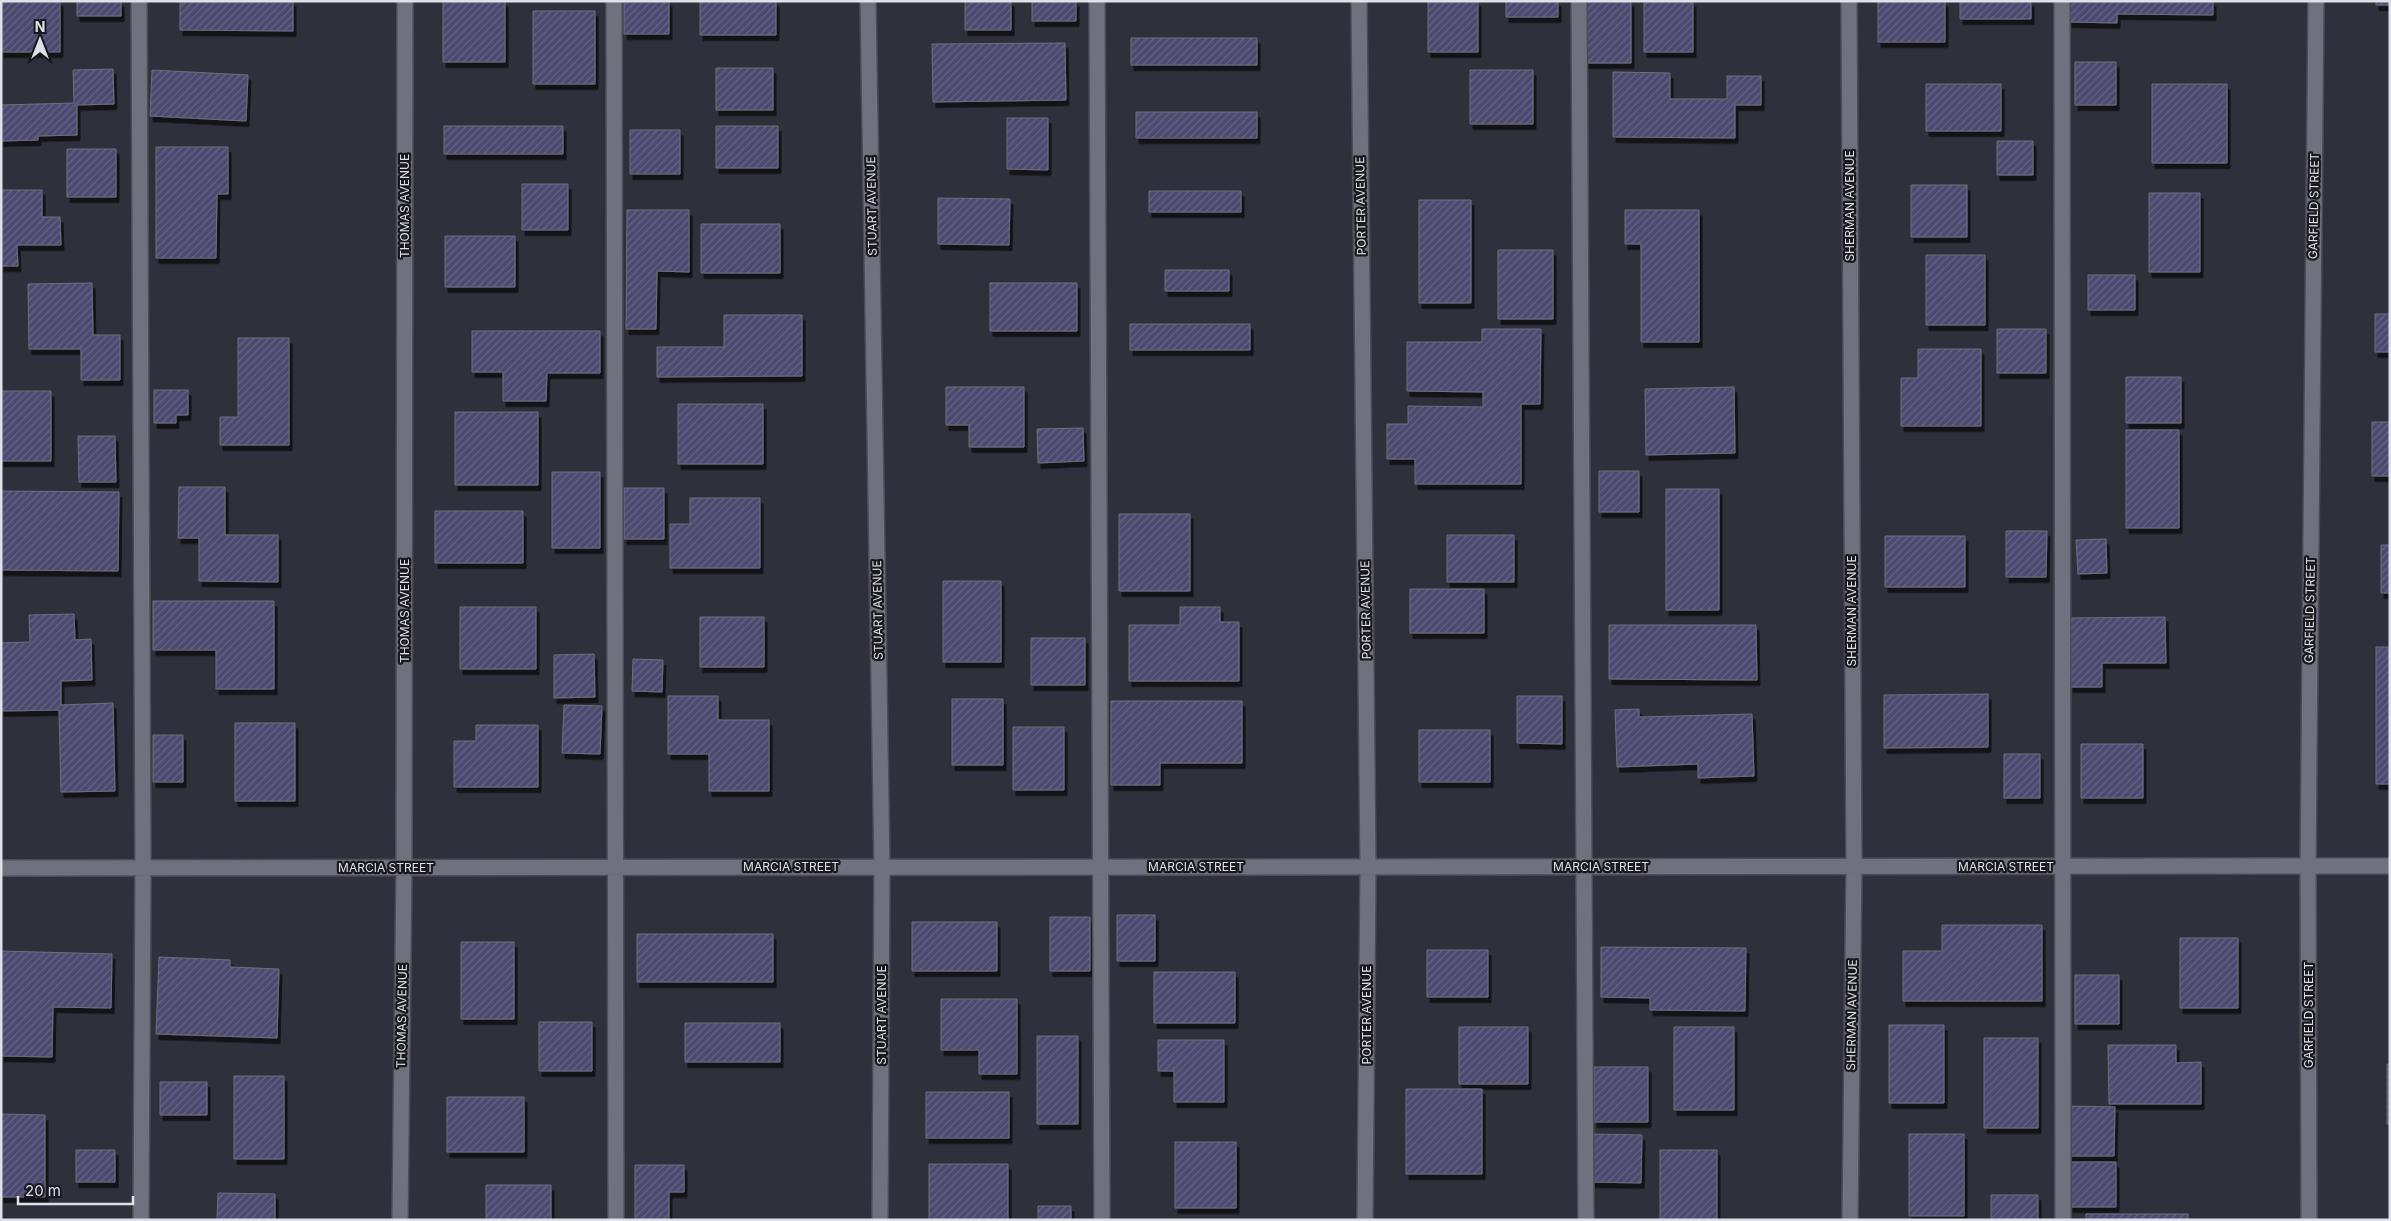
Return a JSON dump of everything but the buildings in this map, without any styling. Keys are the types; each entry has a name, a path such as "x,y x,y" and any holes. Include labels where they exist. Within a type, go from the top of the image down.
{"street":[{"path":"139,1 143,868 141,1220"},
{"name":"THOMAS AVENUE","path":"400,1220 404,868 405,1"},
{"path":"614,1 616,1220"},
{"name":"STUART AVENUE","path":"868,1 882,867 880,1220"},
{"path":"1097,1 1102,1220"},
{"name":"PORTER AVENUE","path":"1359,1 1368,867 1366,1220"},
{"path":"1579,1 1586,1220"},
{"name":"SHERMAN AVENUE","path":"1849,1 1854,867 1850,1220"},
{"path":"2062,1 2063,1220"},
{"name":"GARFIELD STREET","path":"2309,1220 2308,867 2316,1"},
{"name":"MARCIA STREET","path":"1,868 2390,866"}]}
